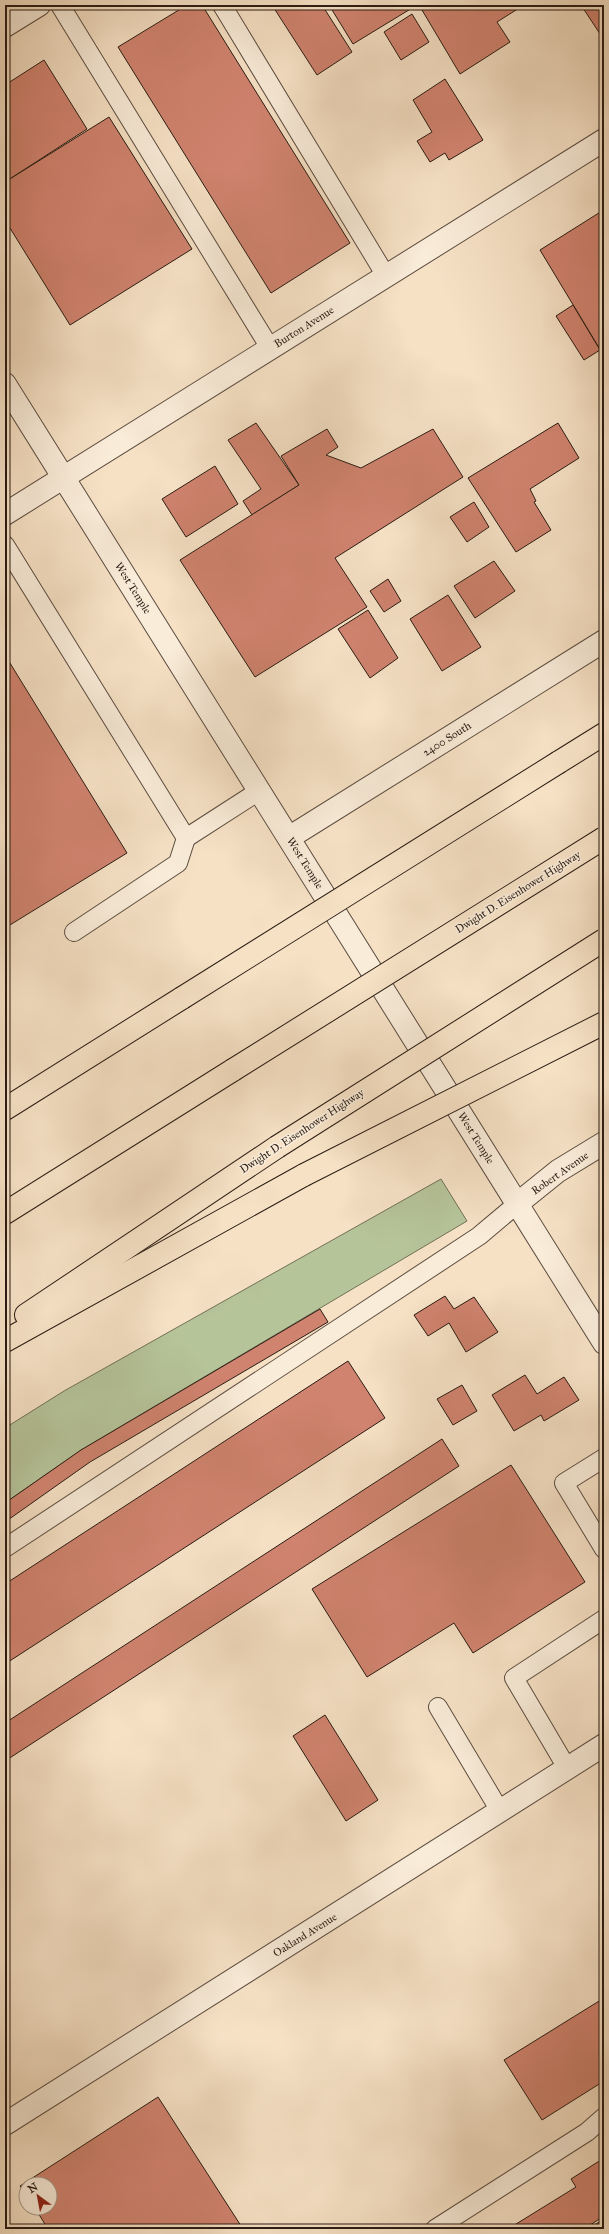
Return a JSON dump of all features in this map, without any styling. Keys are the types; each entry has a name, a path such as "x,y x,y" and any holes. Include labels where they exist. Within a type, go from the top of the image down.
{"highway":[{"path":"5,1109 604,734"},
{"name":"Dwight D. Eisenhower Highway","path":"5,1213 604,838"},
{"name":"Dwight D. Eisenhower Highway","path":"5,1329 277,1147 604,940"},
{"path":"5,1341 304,1175 604,1022"}],"street":[{"path":"5,26 39,5"},
{"name":"Burton Avenue","path":"5,514 604,140"},
{"name":"West Temple","path":"5,384 259,791 290,837 604,1343"},
{"name":"2400 South","path":"290,837 604,641"},
{"name":"Robert Avenue","path":"517,1204 558,1171 604,1143"},
{"name":"Oakland Avenue","path":"5,2124 604,1745"}],"lane":[{"path":"60,5 270,348"},
{"path":"222,5 386,276"},
{"path":"5,545 186,838"},
{"path":"74,932 178,863 186,838 259,791"},
{"path":"5,1548 480,1236 517,1204"},
{"path":"604,1458 564,1483 604,1549"},
{"path":"567,1768 514,1678 604,1619"},
{"path":"438,1707 500,1811"},
{"path":"435,2229 587,2132 604,2117"}],"green space":[{"path":"441,1179 467,1221 81,1450 5,1503 5,1428 64,1391"}],"building":[{"path":"187,5 202,5 350,243 271,293 118,47"},
{"path":"272,5 322,5 352,52 317,75"},
{"path":"329,5 417,5 353,44"},
{"path":"430,5 524,5 497,22 510,42 460,74 422,10"},
{"path":"581,5 604,5 604,40"},
{"path":"412,14 429,42 401,60 384,32"},
{"path":"44,60 87,129 5,182 5,85"},
{"path":"445,79 483,140 449,160 445,153 430,162 417,141 432,132 413,100"},
{"path":"109,117 192,249 70,325 5,220 5,182"},
{"path":"602,211 604,214 604,356 540,250"},
{"path":"573,305 600,350 584,360 556,316"},
{"path":"256,423 299,485 252,515 243,501 261,489 228,440"},
{"path":"558,423 579,458 530,489 536,501 534,502 551,530 516,552 468,478"},
{"path":"327,429 338,447 326,455 361,468 433,429 463,477 335,558 367,607 255,677 180,560 299,485 281,456"},
{"path":"215,466 238,504 186,537 162,499"},
{"path":"474,502 489,527 467,542 450,517"},
{"path":"494,561 515,591 475,618 454,586"},
{"path":"388,579 401,601 384,612 370,591"},
{"path":"448,595 481,647 442,671 410,619"},
{"path":"368,610 398,658 370,678 338,629"},
{"path":"5,655 127,853 5,928"},
{"path":"445,1296 454,1309 474,1297 498,1332 466,1352 449,1323 428,1336 414,1315"},
{"path":"320,1309 328,1322 90,1462 5,1522 5,1503 81,1450"},
{"path":"348,1361 385,1418 5,1664 5,1584"},
{"path":"525,1375 537,1394 564,1377 579,1400 544,1421 541,1415 514,1431 492,1395"},
{"path":"462,1385 477,1411 453,1425 437,1399"},
{"path":"442,1439 459,1466 5,1761 5,1723"},
{"path":"511,1465 585,1582 473,1653 454,1623 367,1677 312,1589"},
{"path":"325,1715 378,1800 346,1821 293,1736"},
{"path":"604,1998 604,2081 542,2120 504,2060"},
{"path":"158,2097 243,2229 48,2229 40,2216 58,2216 58,2176 36,2176"},
{"path":"604,2158 604,2216 584,2229 508,2229 576,2187 571,2179"},
{"path":"604,2219 604,2229 588,2229"}]}
